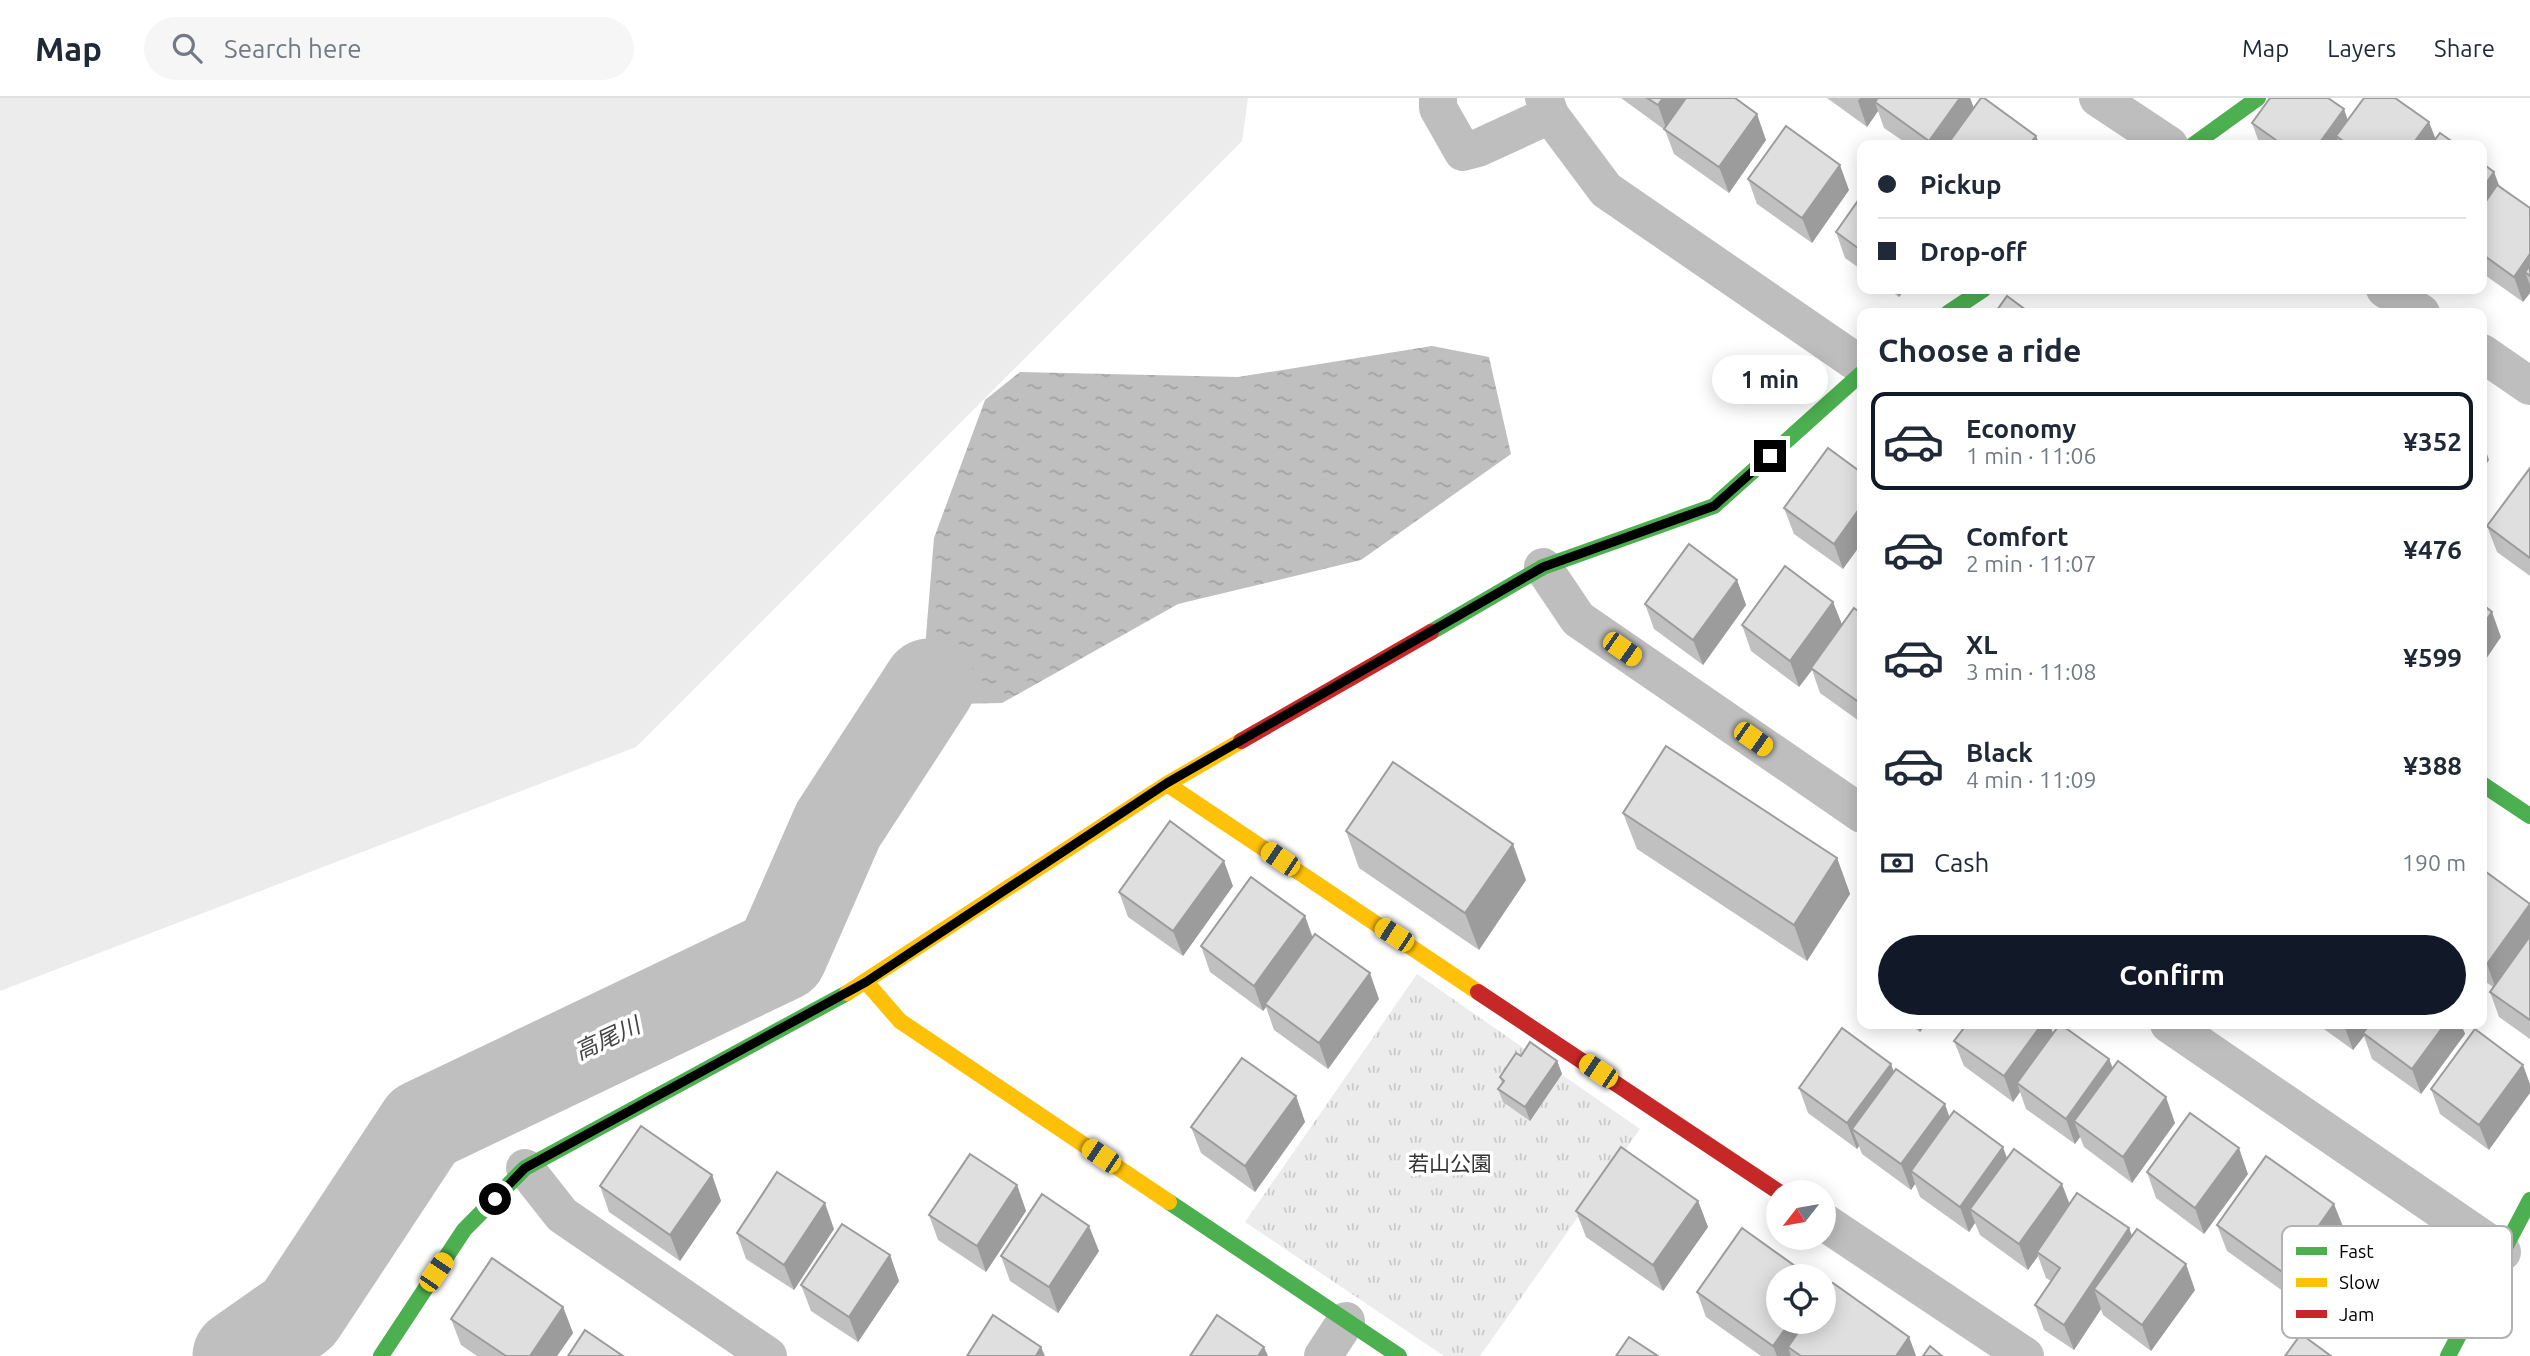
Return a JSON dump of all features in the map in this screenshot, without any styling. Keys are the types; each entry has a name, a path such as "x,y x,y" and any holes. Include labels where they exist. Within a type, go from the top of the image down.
{"street":[{"path":"1438,98 1438,108 1463,152 1478,148 1542,112 1606,190 1857,363"},
{"path":"2098,98 2161,140"},
{"path":"2200,140 2258,98"},
{"path":"1956,308 1976,294"},
{"path":"2392,294 2414,308"},
{"path":"2487,357 2530,386"},
{"path":"381,1356 464,1230 525,1168 866,982 1167,783 1543,567 1714,506 1857,377"},
{"path":"1543,567 1578,619 1857,811"},
{"path":"1167,783 1766,1183"},
{"path":"2487,787 2530,816"},
{"path":"866,982 900,1021 1399,1356"},
{"path":"2176,1029 2464,1226"},
{"path":"525,1168 562,1215 768,1356"},
{"path":"2512,1233 2530,1200"},
{"path":"1836,1230 2025,1356"},
{"path":"1323,1356 1346,1321"},
{"path":"2448,1356 2457,1338"}],"green space":[{"path":"0,98 1248,98 1242,141 636,747 0,991"},
{"name":"若山公園","path":"1417,974 1640,1129 1480,1356 1444,1356 1245,1222"}],"water":[{"path":"1432,346 1489,357 1511,454 1361,560 1178,604 1002,703 952,704 929,685 925,648 934,538 985,400 1020,372 1238,377"}],"building":[{"path":"1647,98 1663,98 1658,105"},
{"path":"1686,98 1735,98 1757,114 1719,167 1664,129"},
{"path":"1878,98 1960,98 1930,140 1875,102"},
{"path":"1981,98 2036,136 2033,140 1951,140"},
{"path":"2270,98 2328,98 2344,109 2322,140 2276,140 2252,123"},
{"path":"2364,98 2395,98 2429,122 2416,140 2342,140 2336,136"},
{"path":"1786,126 1840,165 1802,218 1748,179"},
{"path":"2440,133 2450,140 2435,140"},
{"path":"2487,167 2494,172 2487,182"},
{"path":"2497,185 2530,208 2530,254 2514,277 2487,258 2487,200"},
{"path":"1857,202 1857,247 1836,232"},
{"path":"2007,296 2023,308 1999,308"},
{"path":"1828,448 1857,469 1857,512 1834,544 1784,508"},
{"path":"2530,468 2530,558 2487,526"},
{"path":"1689,544 1737,580 1693,640 1645,604"},
{"path":"1785,566 1833,602 1790,661 1742,625"},
{"path":"1854,608 1857,610 1857,701 1811,668"},
{"path":"1666,746 1837,858 1794,925 1623,813"},
{"path":"1393,762 1513,844 1465,913 1346,831"},
{"path":"1170,821 1224,861 1173,931 1119,892"},
{"path":"2487,873 2530,904 2487,964"},
{"path":"1251,877 1305,916 1254,986 1201,946"},
{"path":"1315,934 1370,973 1319,1043 1265,1004"},
{"path":"2530,936 2530,1020 2490,992"},
{"path":"1842,1028 1891,1064 1847,1123 1799,1088"},
{"path":"1963,1029 2038,1029 2004,1076 1954,1041"},
{"path":"2056,1029 2067,1029 2109,1059 2066,1119 2017,1083"},
{"path":"2366,1029 2441,1029 2412,1069 2363,1033"},
{"path":"2475,1029 2523,1065 2479,1125 2431,1089"},
{"path":"1530,1042 1557,1061 1525,1107 1498,1089 1504,1081 1500,1077 1516,1053 1521,1056"},
{"path":"1242,1058 1296,1096 1245,1166 1191,1127"},
{"path":"2118,1061 2166,1097 2123,1157 2074,1121"},
{"path":"1896,1069 1945,1104 1901,1164 1852,1129"},
{"path":"1954,1111 2003,1147 1960,1207 1911,1171"},
{"path":"2190,1113 2239,1148 2195,1208 2147,1172"},
{"path":"641,1126 712,1175 670,1235 600,1186"},
{"path":"1621,1147 1698,1201 1653,1265 1576,1211"},
{"path":"2014,1149 2062,1184 2019,1244 1970,1209"},
{"path":"970,1154 1017,1185 977,1246 929,1215"},
{"path":"2266,1156 2334,1204 2319,1226 2282,1226 2282,1272 2217,1225"},
{"path":"777,1172 825,1203 784,1265 737,1233"},
{"path":"2077,1193 2129,1228 2064,1325 2035,1305 2060,1268 2037,1252"},
{"path":"1042,1194 1089,1226 1049,1287 1001,1256"},
{"path":"842,1224 890,1255 849,1317 801,1285"},
{"path":"1742,1228 1766,1245 1766,1250 1773,1250 1792,1264 1766,1264 1766,1334 1782,1334 1773,1346 1697,1292"},
{"path":"2137,1229 2186,1264 2142,1325 2094,1289"},
{"path":"492,1258 563,1307 530,1356 506,1356 451,1319"},
{"path":"1836,1285 1909,1337 1896,1356 1801,1356 1788,1347 1797,1334 1836,1334"},
{"path":"993,1315 1041,1347 1036,1356 967,1356"},
{"path":"1217,1315 1264,1347 1258,1356 1190,1356"},
{"path":"585,1330 623,1356 568,1356"},
{"path":"1629,1337 1658,1356 1616,1356"},
{"path":"2298,1338 2306,1338 2331,1356 2285,1356"},
{"path":"1930,1346 1942,1356 1923,1356"}],"waterway":[{"name":"高尾川","path":"239,1356 299,1314 423,1126 781,955 838,825 929,685"}],"traffic: fast":[{"path":"2200,140 2258,98"},
{"path":"1956,308 1976,294"},
{"path":"1431,632 1543,567 1714,506 1857,377"},
{"path":"2487,787 2530,816"},
{"path":"381,1356 464,1230 525,1168 847,993"},
{"path":"2512,1234 2530,1200"},
{"path":"1169,1202 1399,1356"},
{"path":"2448,1356 2457,1338"}],"traffic: slow":[{"path":"847,993 1167,784 1241,741"},
{"path":"1167,784 1478,992"},
{"path":"866,982 900,1021 1169,1202"}],"traffic: jam":[{"path":"1241,741 1431,632"},
{"path":"1478,992 1766,1183"}],"route":[{"path":"495,1199 525,1168 866,982 1167,783 1543,567 1714,506 1770,456"}]}
